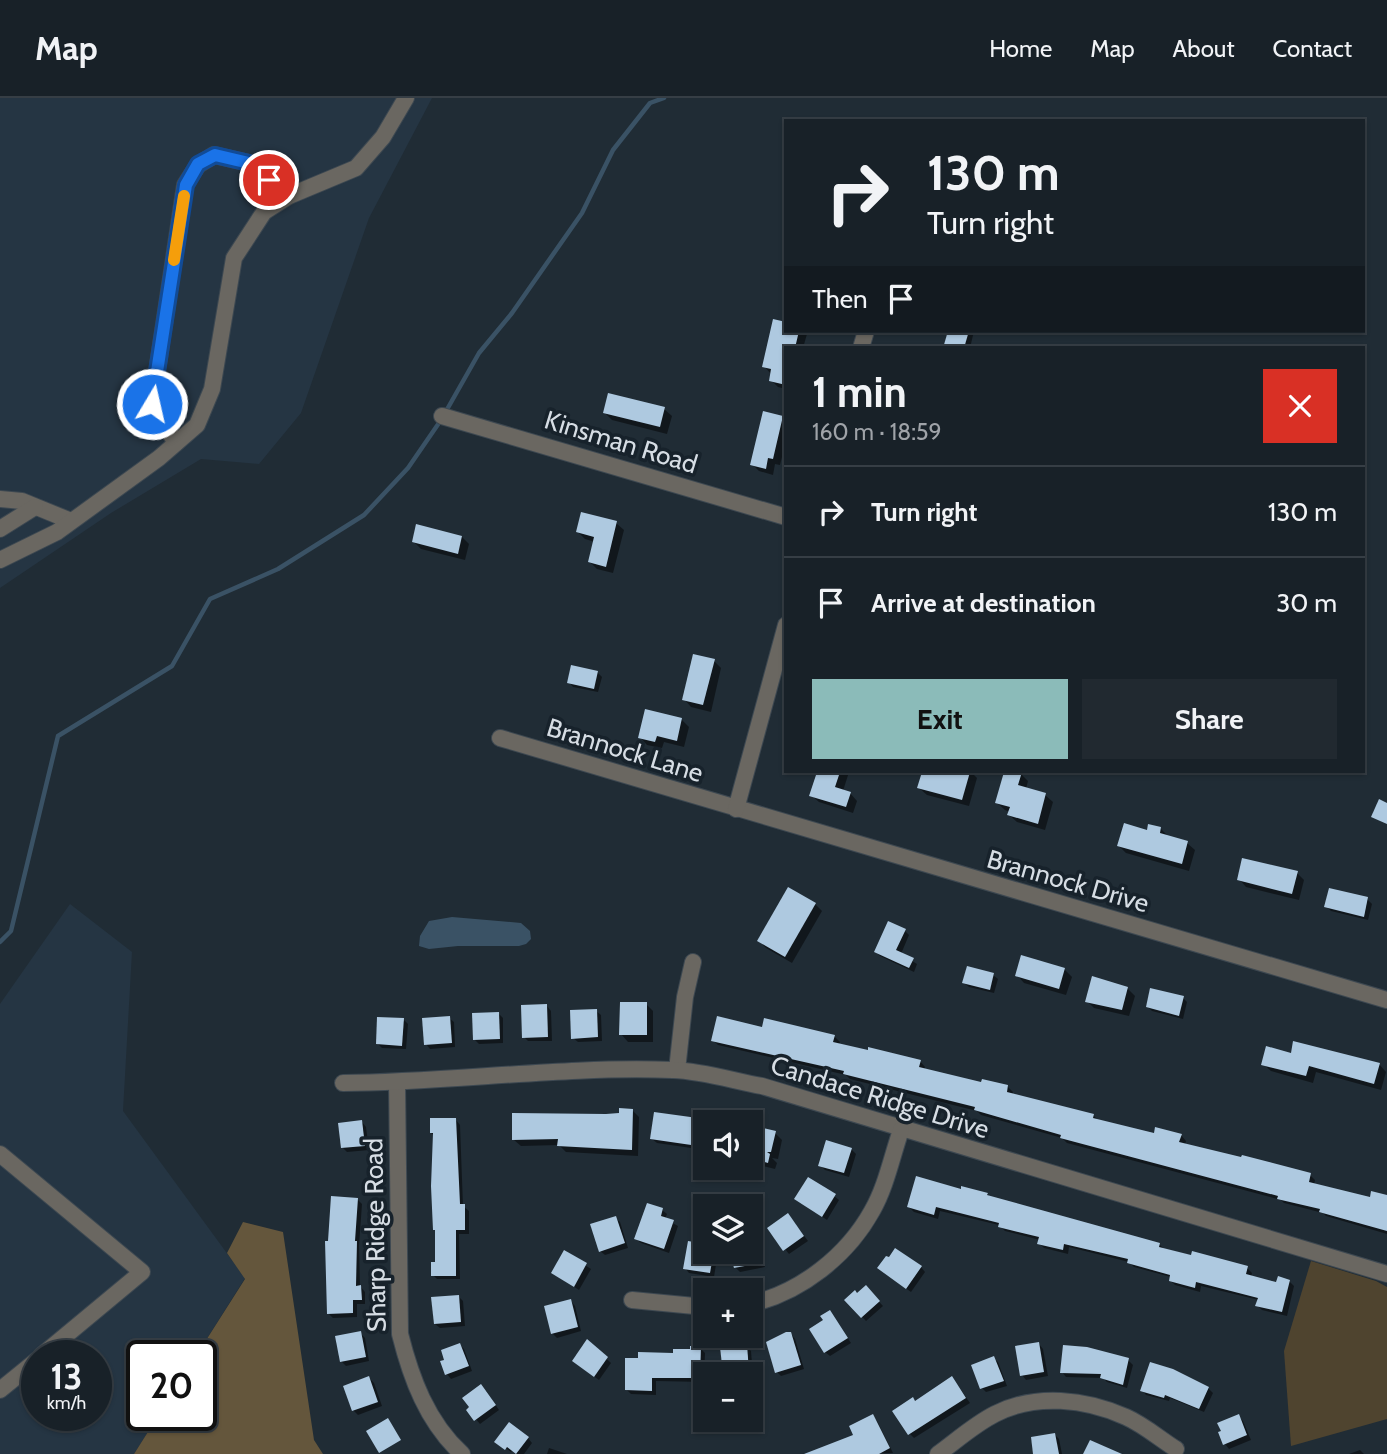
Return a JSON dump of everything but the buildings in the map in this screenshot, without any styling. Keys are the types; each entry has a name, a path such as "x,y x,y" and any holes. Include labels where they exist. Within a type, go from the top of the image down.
{"street":[{"path":"0,560 57,532 159,458 197,425 212,389 234,258 264,212 289,196 356,167 383,137 406,98"},
{"path":"176,443 152,404 186,185 198,164 215,155 249,163 289,196"},
{"name":"Kinsman Road","path":"442,416 784,516"},
{"path":"0,499 22,502 71,522"},
{"path":"0,529 35,507"},
{"path":"736,809 784,632"},
{"name":"Brannock Lane","path":"500,738 736,809"},
{"name":"Brannock Drive","path":"736,809 1387,1000"},
{"path":"677,1070 685,997 693,962"},
{"name":"Candace Ridge Drive","path":"343,1083 601,1070 677,1070 762,1086 1387,1274"},
{"name":"Sharp Ridge Road","path":"397,1082 400,1334 410,1371 423,1402 440,1429 462,1454"},
{"path":"763,1301 814,1276 848,1246 873,1210 901,1129"},
{"path":"0,1154 142,1272 60,1340"},
{"path":"632,1300 693,1306"},
{"path":"0,1391 21,1373"},
{"path":"938,1454 995,1414 1025,1403 1062,1400 1095,1406 1128,1417 1176,1449"}],"shaded area":[{"path":"0,98 432,98 369,218 301,413 259,464 201,459 111,513 0,588"},
{"path":"70,904 132,952 123,1111 245,1278 206,1340 126,1340 126,1431 149,1431 134,1454 0,1454 0,1004"},
{"path":"452,917 521,923 530,931 531,939 519,946 429,949 419,946 420,936 429,921"},
{"path":"243,1222 283,1232 314,1440 323,1454 134,1454 149,1431 217,1431 217,1340 206,1340 245,1279 227,1253"},
{"path":"1311,1261 1376,1281 1387,1287 1387,1419 1291,1446 1284,1351"}],"waterway":[{"path":"445,413 479,353 512,313 582,213 613,150 650,103 664,98"},
{"path":"0,942 11,931 58,736 172,666 210,599 278,569 364,515 408,468 441,420"}],"slow traffic":[{"path":"174,260 184,196"}],"route":[{"path":"152,404 186,185 198,164 215,155 249,163 269,180"}]}
